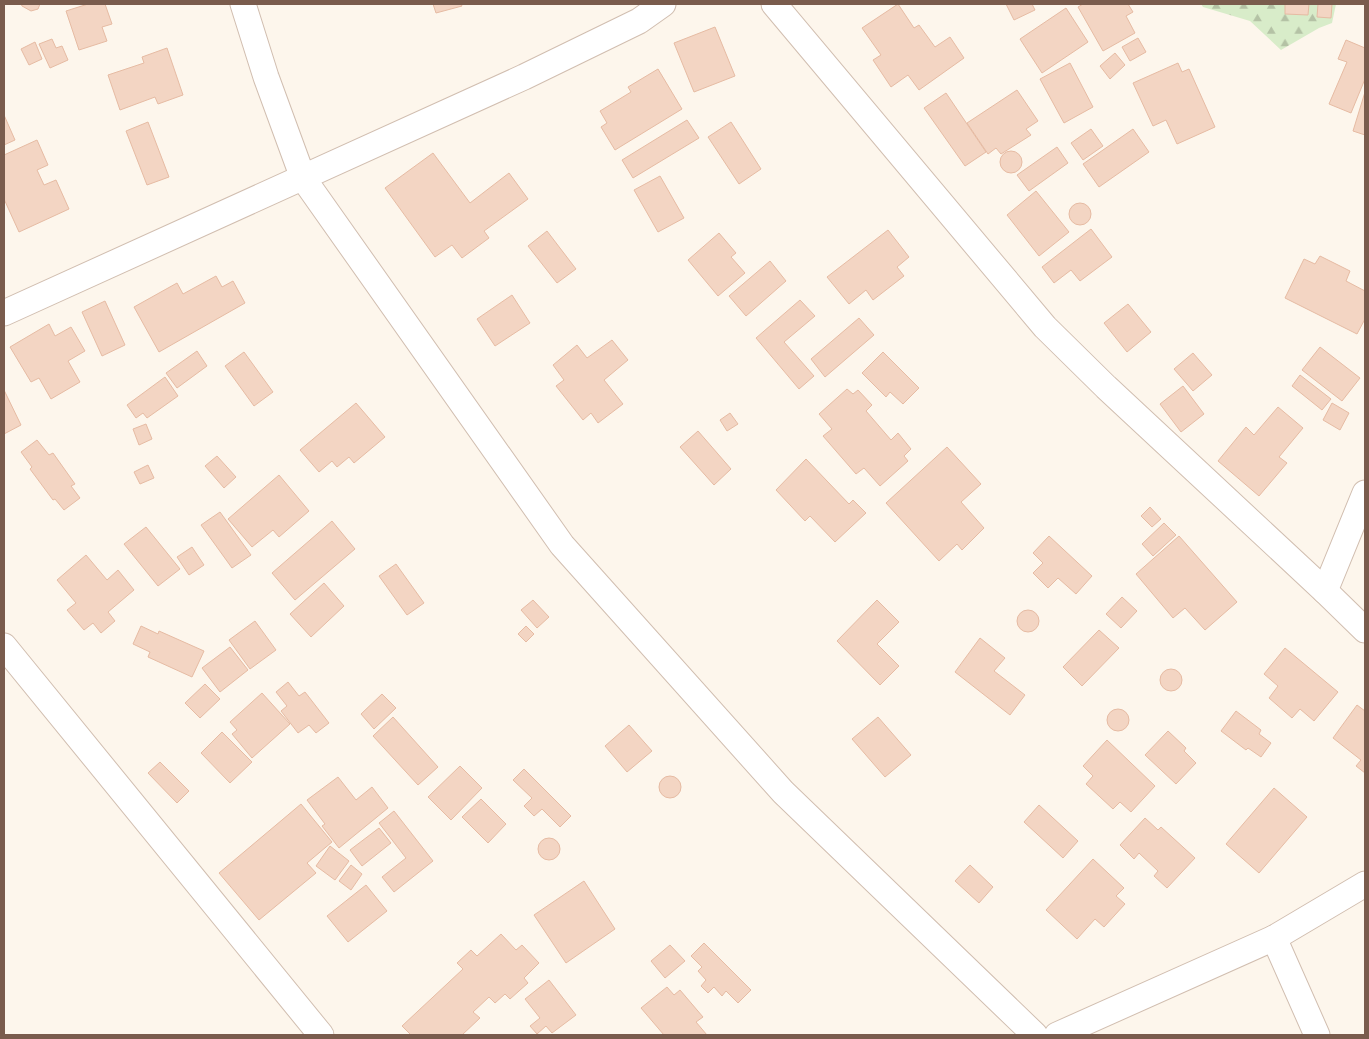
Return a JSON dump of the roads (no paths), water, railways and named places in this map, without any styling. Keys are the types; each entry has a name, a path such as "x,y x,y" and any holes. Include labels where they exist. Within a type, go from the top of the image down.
{"street":[{"path":"243,4 266,77 303,178 562,545 782,792 1035,1035"},
{"path":"4,313 524,77 638,21 663,4"},
{"path":"774,4 1045,327 1106,387 1365,630"},
{"path":"1325,591 1365,493"},
{"path":"4,646 321,1035"},
{"path":"1057,1035 1274,938 1365,884"},
{"path":"1274,938 1317,1035"}]}
